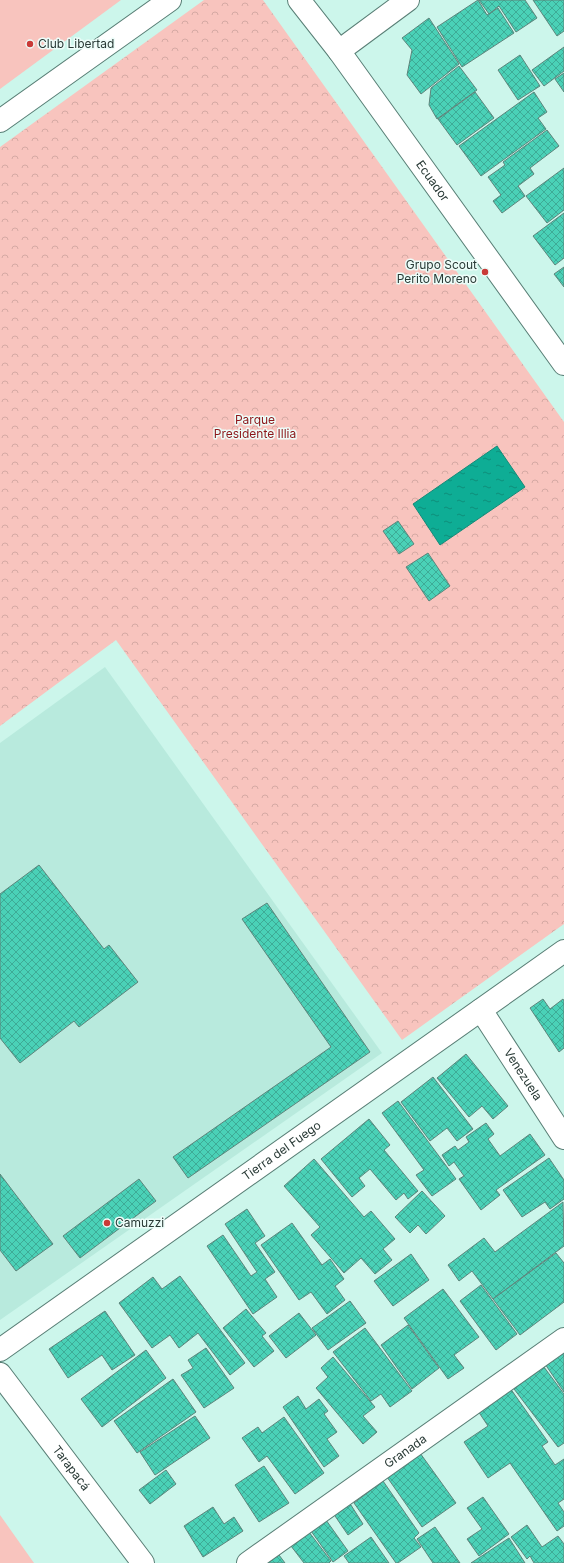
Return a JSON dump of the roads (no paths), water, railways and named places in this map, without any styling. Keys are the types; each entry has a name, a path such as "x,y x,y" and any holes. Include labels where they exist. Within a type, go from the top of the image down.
{"street":[{"path":"0,121 170,0"},
{"name":"Ecuador","path":"299,0 339,51 564,364"},
{"path":"339,51 408,0"},
{"name":"Tierra del Fuego","path":"0,1350 564,950"},
{"name":"Venezuela","path":"481,1010 564,1138"},
{"name":"Granada","path":"248,1563 564,1339"},
{"name":"Tarapacá","path":"0,1374 143,1563"}],"water":[{"path":"497,446 525,487 440,545 413,504"}],"place":[{"name":"Club Libertad","path":"30,44"},
{"name":"Grupo Scout Perito Moreno","path":"485,272"},
{"name":"Camuzzi","path":"107,1223"}],"park label":[{"name":"Parque Presidente Illia","path":"255,427"}]}
